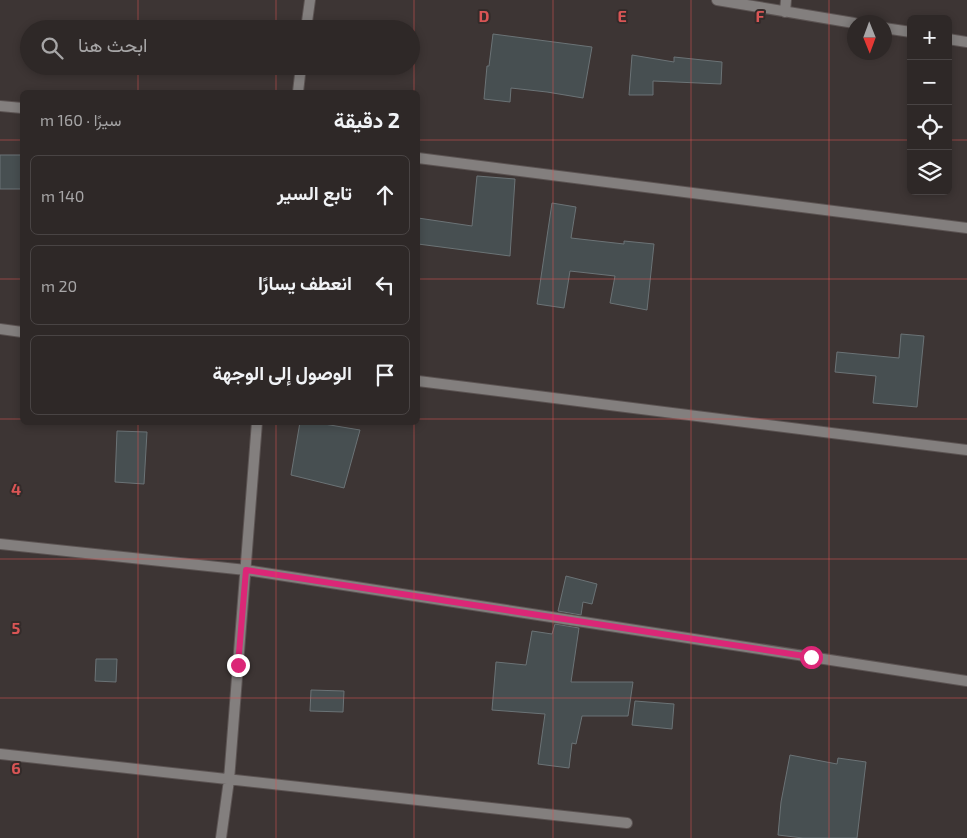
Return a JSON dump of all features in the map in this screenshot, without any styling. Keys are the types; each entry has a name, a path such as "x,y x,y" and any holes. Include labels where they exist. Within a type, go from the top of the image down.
{"street":[{"path":"307,20 310,0"},
{"path":"717,0 847,22"},
{"path":"785,12 786,0"},
{"path":"892,29 907,31"},
{"path":"952,40 967,42"},
{"path":"298,90 300,75"},
{"path":"0,106 20,108"},
{"path":"420,158 967,228"},
{"path":"0,329 20,332"},
{"path":"420,381 967,450"},
{"path":"221,838 229,780 257,425"},
{"path":"0,544 246,570 967,681"},
{"path":"0,754 627,824"}],"building":[{"path":"493,34 592,47 583,98 511,88 510,102 484,99 487,66 489,66"},
{"path":"632,55 674,62 674,57 722,62 721,84 653,81 653,95 629,95"},
{"path":"0,155 20,155 20,189 0,189"},
{"path":"477,176 515,179 510,256 420,244 420,218 472,226"},
{"path":"552,203 576,207 571,238 624,244 624,241 654,244 647,310 610,303 615,276 570,271 564,308 537,304"},
{"path":"901,334 924,336 917,407 873,403 876,376 835,372 837,352 899,358"},
{"path":"299,425 330,425 360,430 344,488 291,475"},
{"path":"117,431 147,432 144,484 115,482"},
{"path":"566,576 597,584 592,604 583,602 581,615 558,611"},
{"path":"555,624 579,628 571,682 633,682 628,716 582,716 576,744 572,743 569,768 538,764 545,714 492,710 496,662 526,665 532,631 552,634"},
{"path":"96,659 117,659 116,682 95,681"},
{"path":"311,690 344,691 343,712 310,711"},
{"path":"635,701 674,704 672,729 632,725"},
{"path":"790,755 837,764 838,758 866,762 857,838 803,838 778,835 781,802"}],"route":[{"path":"238,665 246,570 811,657"}]}
